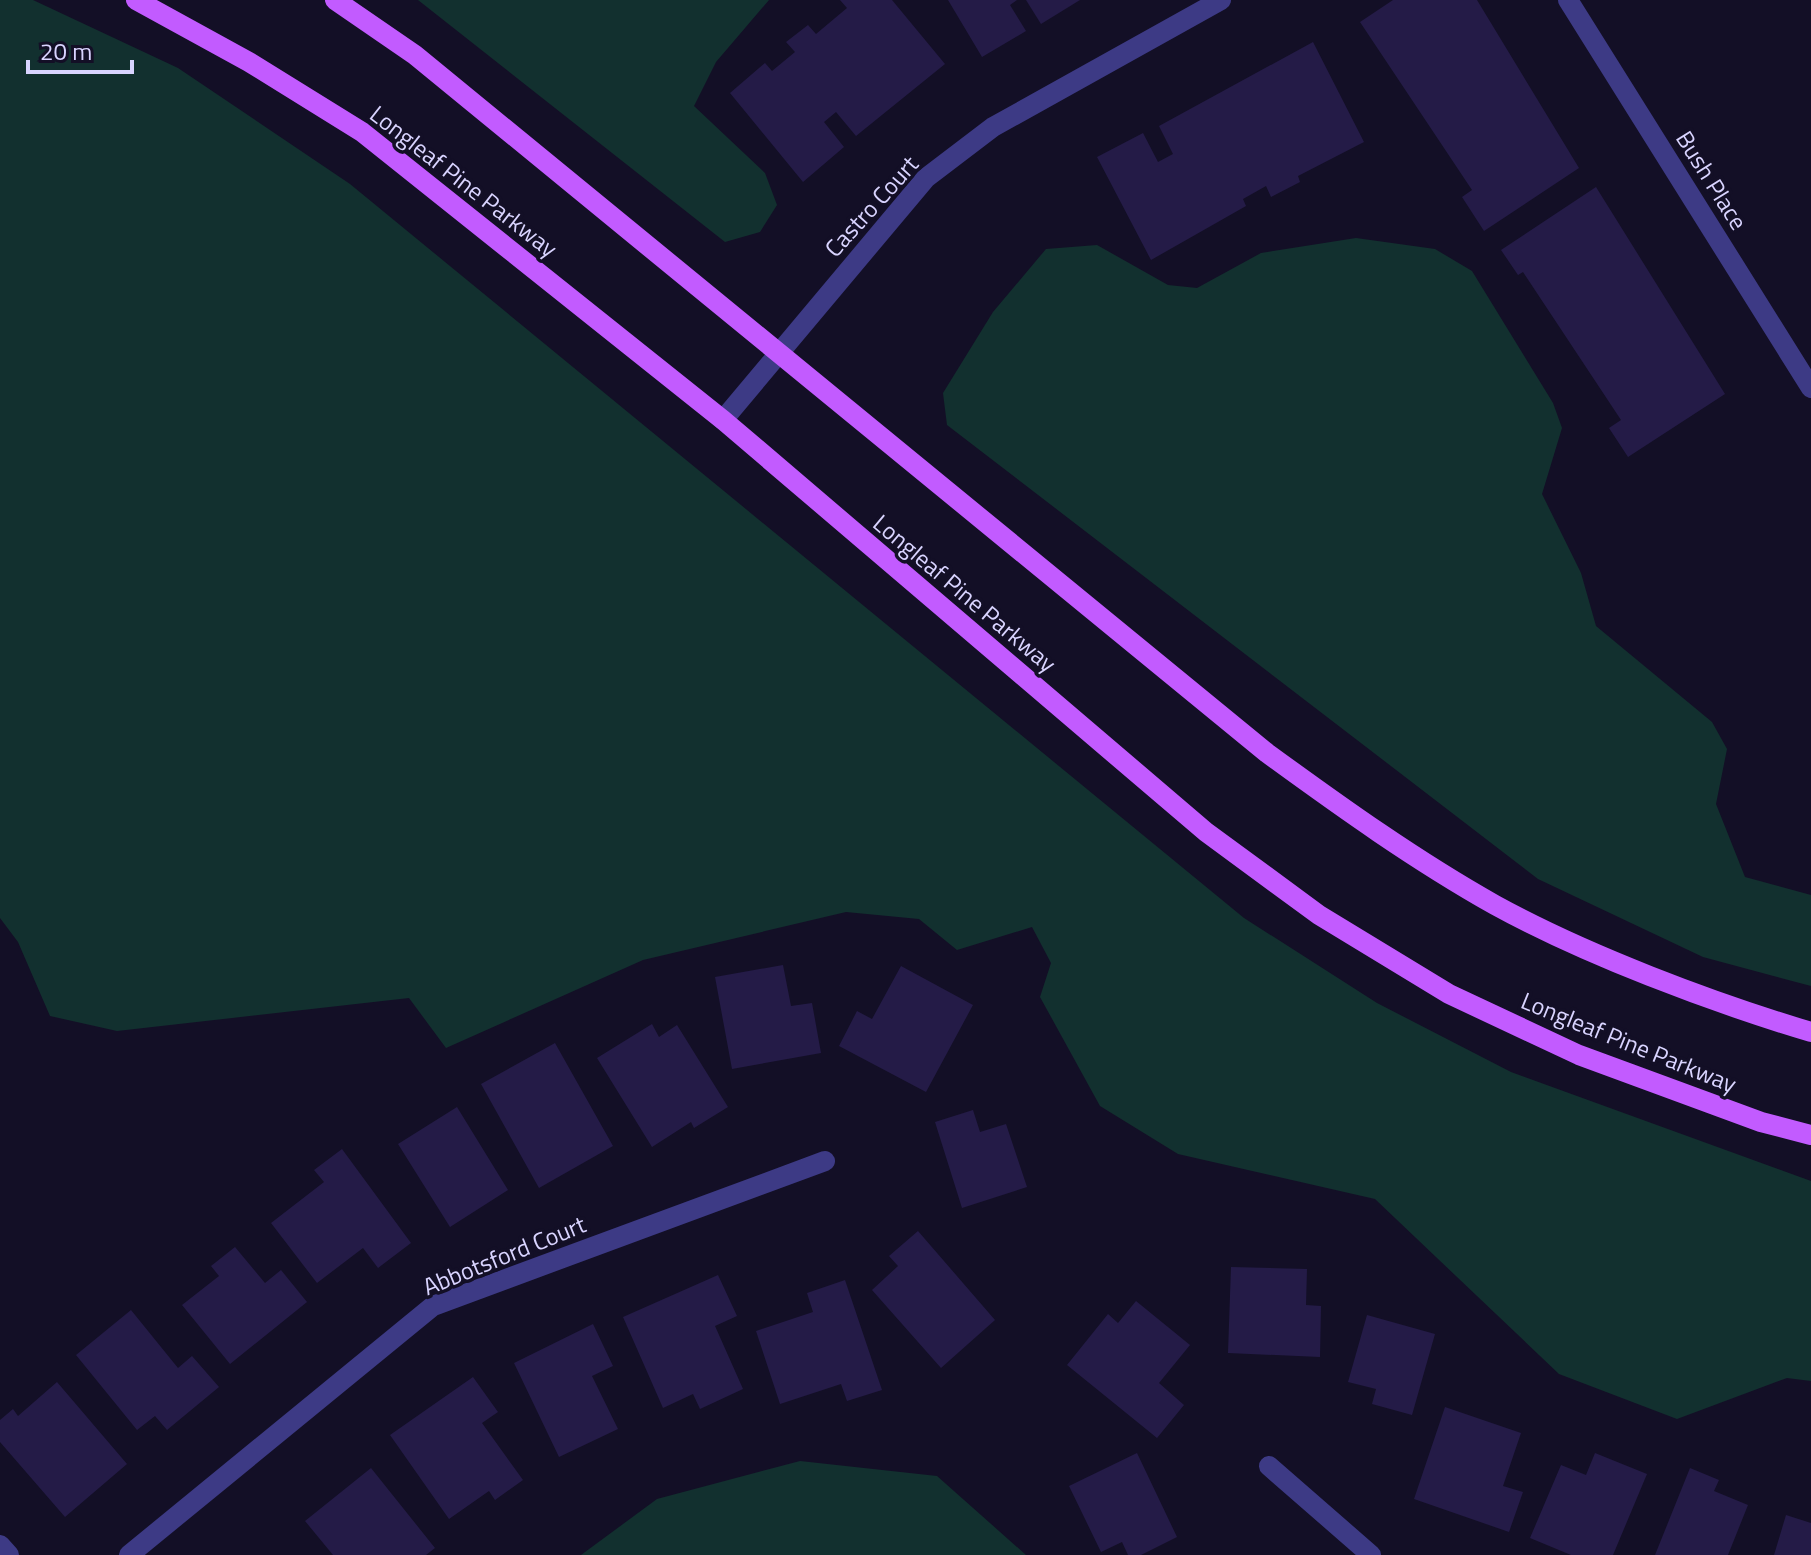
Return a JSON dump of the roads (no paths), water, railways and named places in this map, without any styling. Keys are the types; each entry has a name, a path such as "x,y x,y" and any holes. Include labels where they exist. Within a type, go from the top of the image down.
{"main road":[{"name":"Longleaf Pine Parkway","path":"136,0 249,62 362,132 723,420 1206,832 1319,915 1449,994 1579,1055 1761,1122 1811,1135"},
{"path":"335,0 415,55 779,350 1267,753 1374,832 1497,906 1618,962 1811,1032"}],"street":[{"name":"Castro Court","path":"723,420 926,178 993,127 1221,0"},
{"name":"Bush Place","path":"1568,0 1811,388"},
{"name":"Abbotsford Court","path":"129,1555 433,1306 825,1161"},
{"path":"1269,1466 1371,1555"},
{"path":"0,1545 9,1555"}]}
